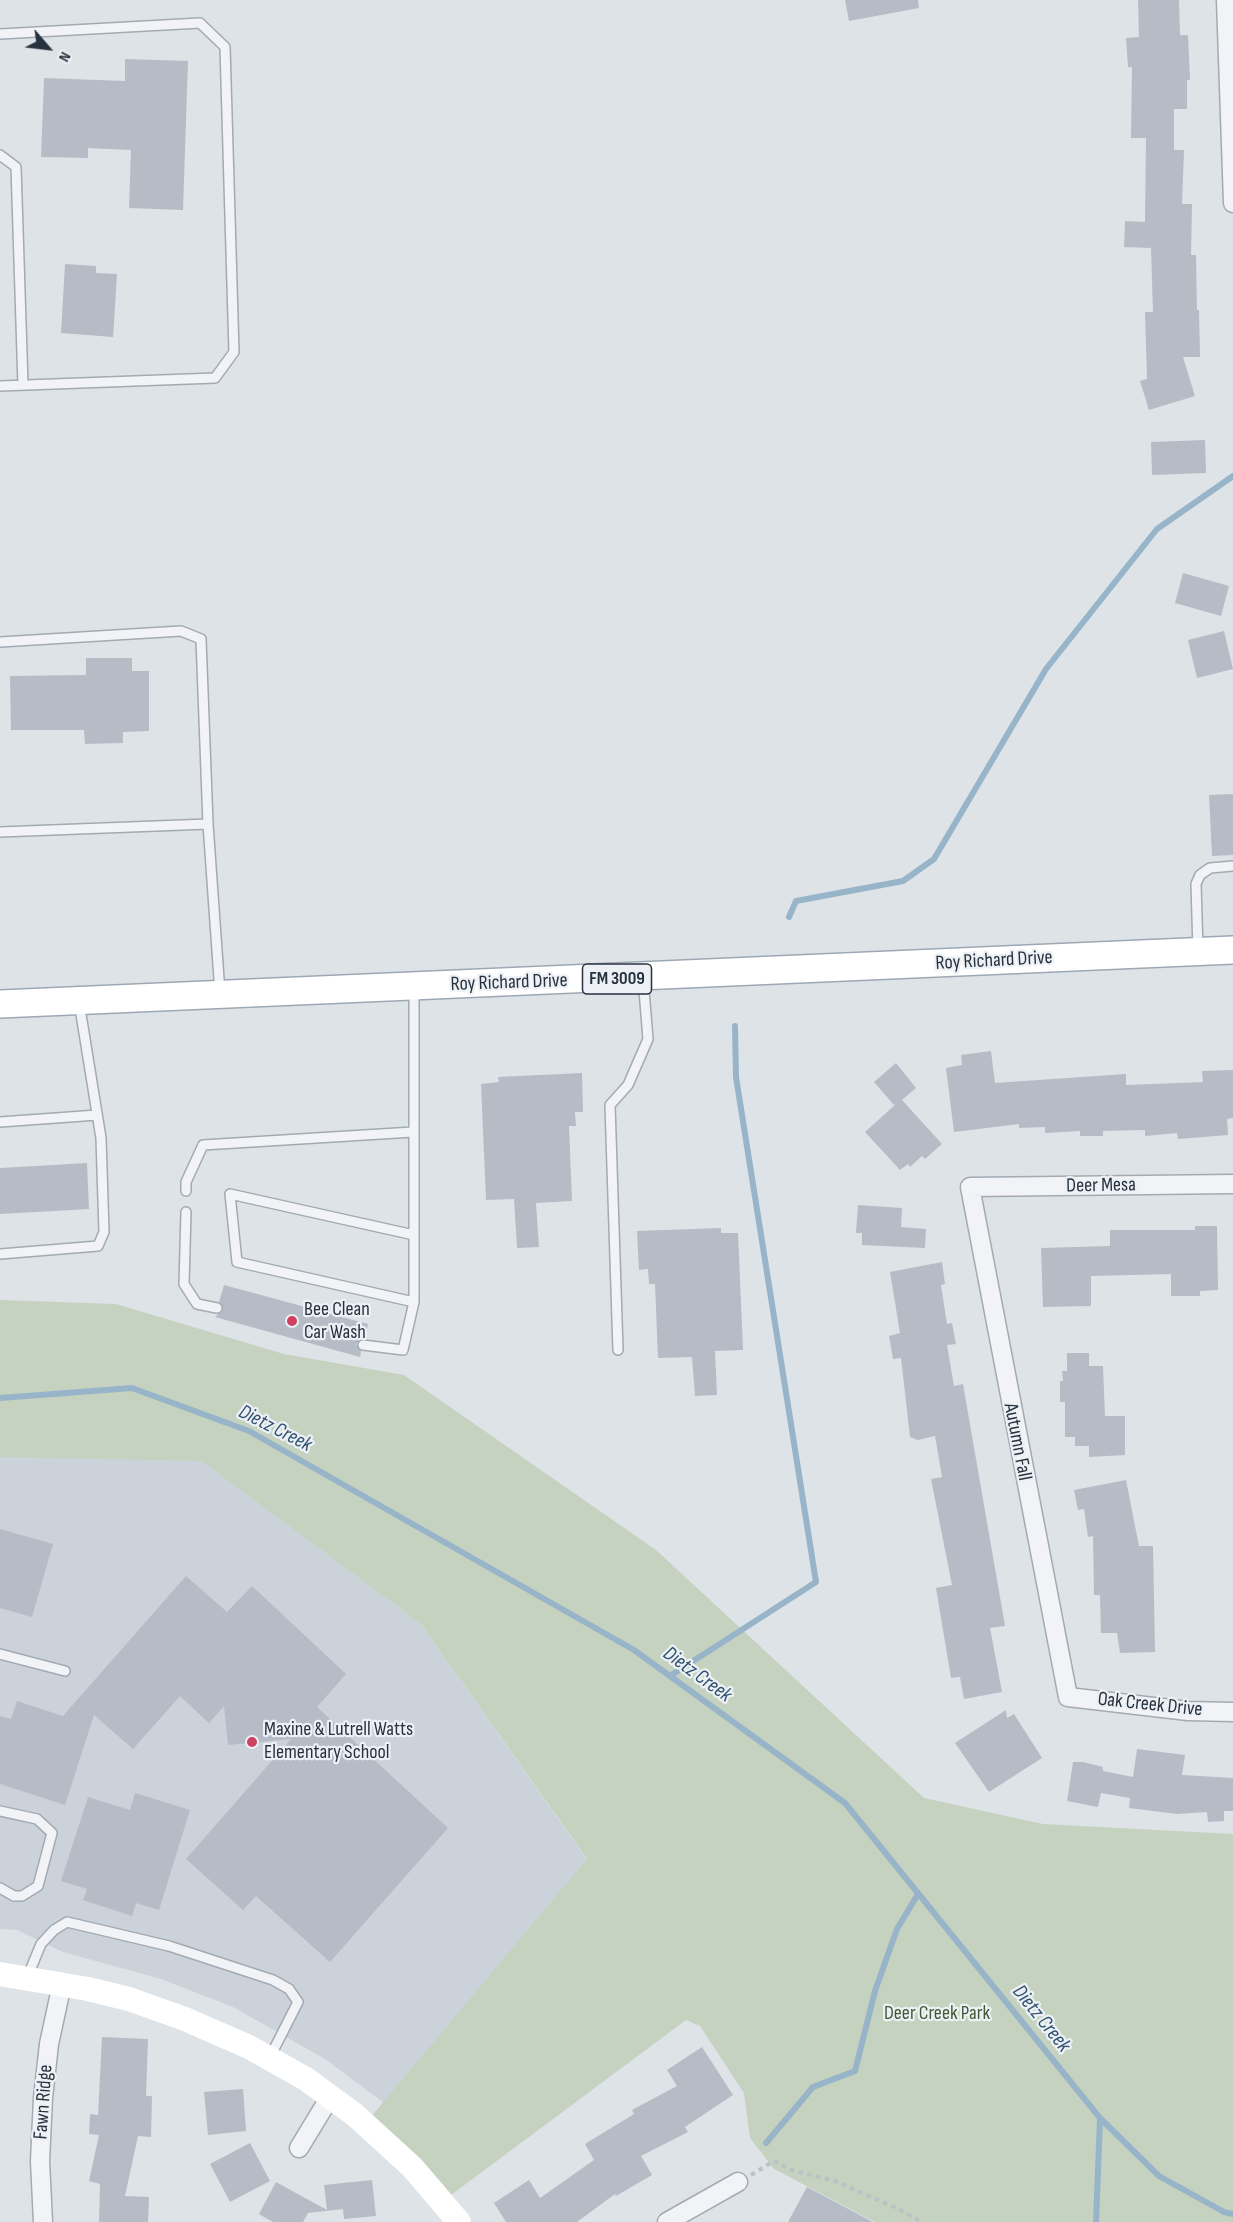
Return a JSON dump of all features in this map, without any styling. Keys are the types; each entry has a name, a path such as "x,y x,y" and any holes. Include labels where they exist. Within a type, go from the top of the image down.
{"main road":[{"name":"Roy Richard Drive","path":"0,1004 643,978 1233,950"}],"street":[{"path":"1226,0 1233,203"},
{"name":"Deer Mesa","path":"970,1187 1233,1184"},
{"name":"Autumn Fall","path":"970,1187 1068,1697"},
{"name":"Oak Creek Drive","path":"1068,1697 1188,1711 1233,1712"},
{"path":"0,1974 62,1984 129,1999 185,2019 269,2058 306,2079 380,2136 438,2194 459,2222"},
{"name":"Fawn Ridge","path":"43,2222 40,2161 43,2098 49,2044 62,1984"},
{"path":"299,2148 330,2097"},
{"path":"667,2222 738,2182"}],"lane":[{"path":"0,34 200,23 225,47 234,352 215,378 0,386"},
{"path":"0,155 16,167 23,385"},
{"path":"0,642 181,631 201,639 208,824 220,996"},
{"path":"0,832 208,824"},
{"path":"1198,952 1196,884 1200,875 1210,868 1233,866"},
{"path":"618,1350 610,1105 628,1085 648,1039 643,978"},
{"path":"363,1345 403,1350 414,1302 414,987"},
{"path":"0,1254 98,1246 104,1232 101,1138 78,1001"},
{"path":"0,1122 97,1115"},
{"path":"186,1191 186,1182 203,1145 413,1132"},
{"path":"414,1235 230,1194 237,1262 414,1302"},
{"path":"186,1212 183,1284 197,1304 218,1308"},
{"path":"0,1654 65,1671"},
{"path":"0,1811 38,1819 52,1833 38,1886 22,1896 14,1896 0,1888"},
{"path":"27,1978 41,1944 54,1930 67,1922 170,1946 273,1980 289,1989 298,2002 269,2058"}],"path":[{"path":"738,2182 774,2161 791,2170 835,2181 922,2222"}],"shaded area":[{"name":"Maxine & Lutrell Watts Elementary School","path":"0,1457 202,1460 421,1624 587,1860 384,2103 325,2059 233,2007 161,1979 63,1952 17,1930 0,1929"}],"green space":[{"name":"Deer Creek Park","path":"0,1300 116,1304 284,1354 404,1375 656,1550 924,1798 1043,1824 1233,1834 1233,2222 875,2222 774,2169 750,2138 744,2093 700,2026 686,2020 443,2201 365,2124 587,1859 421,1624 202,1461 0,1457"}],"building":[{"path":"845,0 918,0 919,8 849,21"},
{"path":"1138,0 1179,0 1180,35 1188,35 1190,80 1187,80 1187,109 1174,109 1174,150 1184,150 1182,204 1192,204 1191,255 1196,255 1197,310 1199,310 1200,357 1183,357 1195,396 1149,410 1140,381 1147,379 1145,312 1153,312 1151,248 1124,247 1125,221 1145,222 1146,138 1131,138 1132,67 1128,67 1126,38 1139,37"},
{"path":"125,59 188,61 183,210 129,208 131,150 88,148 88,158 41,157 44,78 125,81"},
{"path":"65,264 96,266 96,273 117,274 113,337 61,333"},
{"path":"1205,440 1206,473 1152,475 1151,442"},
{"path":"1183,573 1229,586 1221,616 1175,603"},
{"path":"1224,631 1233,669 1197,678 1188,640"},
{"path":"86,658 132,658 132,671 149,671 149,731 123,732 123,743 85,744 84,730 11,730 10,676 86,675"},
{"path":"1233,794 1233,855 1212,856 1209,795"},
{"path":"991,1051 995,1083 1126,1074 1126,1085 1203,1082 1202,1071 1233,1070 1233,1118 1227,1119 1228,1135 1178,1139 1177,1133 1145,1136 1145,1130 1103,1131 1103,1136 1080,1136 1080,1131 1045,1133 1045,1127 1019,1128 1019,1124 954,1132 946,1068 962,1065 961,1055"},
{"path":"896,1063 916,1088 902,1100 942,1144 925,1159 922,1156 910,1167 908,1164 900,1170 865,1132 896,1104 894,1105 874,1082"},
{"path":"582,1073 583,1112 575,1112 576,1126 569,1126 572,1201 536,1203 539,1247 517,1248 514,1199 486,1200 481,1084 499,1082 498,1077"},
{"path":"87,1163 89,1209 0,1214 0,1168"},
{"path":"858,1205 902,1208 901,1227 926,1229 925,1248 862,1245 862,1233 856,1233"},
{"path":"1195,1226 1217,1226 1218,1290 1200,1291 1200,1296 1171,1296 1171,1274 1091,1276 1091,1306 1043,1307 1041,1248 1110,1246 1110,1230 1195,1230"},
{"path":"721,1228 721,1233 738,1233 743,1350 715,1351 717,1395 695,1396 692,1357 658,1358 655,1284 649,1284 648,1269 639,1270 637,1231"},
{"path":"942,1262 945,1284 941,1285 947,1324 952,1323 956,1344 947,1345 954,1386 963,1384 1005,1626 990,1628 1002,1692 964,1699 960,1677 951,1678 936,1588 952,1585 931,1479 942,1477 935,1436 918,1440 910,1437 901,1358 893,1359 889,1336 900,1333 890,1272"},
{"name":"Bee Clean Car Wash","path":"224,1285 368,1324 365,1338 356,1344 361,1351 360,1357 215,1317 223,1310 219,1302"},
{"path":"1067,1353 1089,1353 1089,1366 1103,1366 1105,1416 1125,1416 1125,1455 1089,1457 1089,1446 1075,1446 1075,1437 1065,1437 1065,1402 1060,1402 1060,1381 1063,1381 1062,1371 1067,1371"},
{"path":"1126,1480 1139,1546 1153,1546 1155,1652 1120,1653 1117,1633 1101,1633 1100,1595 1094,1595 1093,1536 1088,1537 1084,1509 1078,1510 1074,1490"},
{"path":"0,1529 53,1544 32,1617 0,1608"},
{"path":"186,1576 227,1612 252,1586 346,1674 317,1707 448,1828 330,1962 256,1896 243,1910 186,1859 291,1739 228,1745 224,1706 209,1723 180,1696 133,1749 94,1715 65,1805 0,1784 0,1716 11,1719 17,1701 63,1716"},
{"path":"1006,1710 1007,1718 1014,1714 1042,1758 989,1792 955,1743"},
{"path":"1137,1749 1185,1755 1182,1775 1233,1778 1233,1811 1224,1811 1224,1821 1208,1822 1207,1812 1177,1814 1129,1808 1130,1798 1101,1793 1098,1807 1067,1801 1073,1762 1103,1767 1103,1771 1133,1777"},
{"path":"135,1793 190,1810 159,1910 136,1903 132,1916 83,1900 87,1889 61,1881 88,1797 130,1810"},
{"path":"102,2037 148,2039 146,2096 152,2096 151,2137 138,2136 125,2196 149,2197 148,2222 99,2222 100,2184 89,2181 99,2135 89,2134 90,2114 98,2115"},
{"path":"702,2047 733,2095 685,2127 688,2132 641,2156 652,2175 616,2196 615,2194 577,2222 506,2222 494,2203 529,2180 540,2198 594,2160 585,2144 634,2114 632,2110 677,2086 667,2070"},
{"path":"243,2089 246,2131 208,2135 204,2092"},
{"path":"250,2143 270,2181 230,2202 210,2164"},
{"path":"372,2180 376,2216 344,2219 343,2209 308,2213 303,2222 273,2222 259,2214 276,2182 327,2210 324,2185"},
{"path":"807,2187 873,2222 788,2222"}],"waterway":[{"path":"789,917 796,901 903,881 934,859 1046,669 1157,529 1233,476"},
{"path":"670,1676 816,1582 736,1077 735,1026"},
{"name":"Dietz Creek","path":"0,1398 132,1388 249,1431 634,1650 845,1803 1100,2118 1159,2176 1224,2212 1233,2214"},
{"path":"766,2143 813,2087 855,2071 875,1991 897,1929 918,1894"},
{"path":"1096,2222 1100,2118"}],"place":[{"name":"Bee Clean Car Wash","path":"292,1321"},
{"name":"Maxine & Lutrell Watts Elementary School","path":"252,1742"}]}
